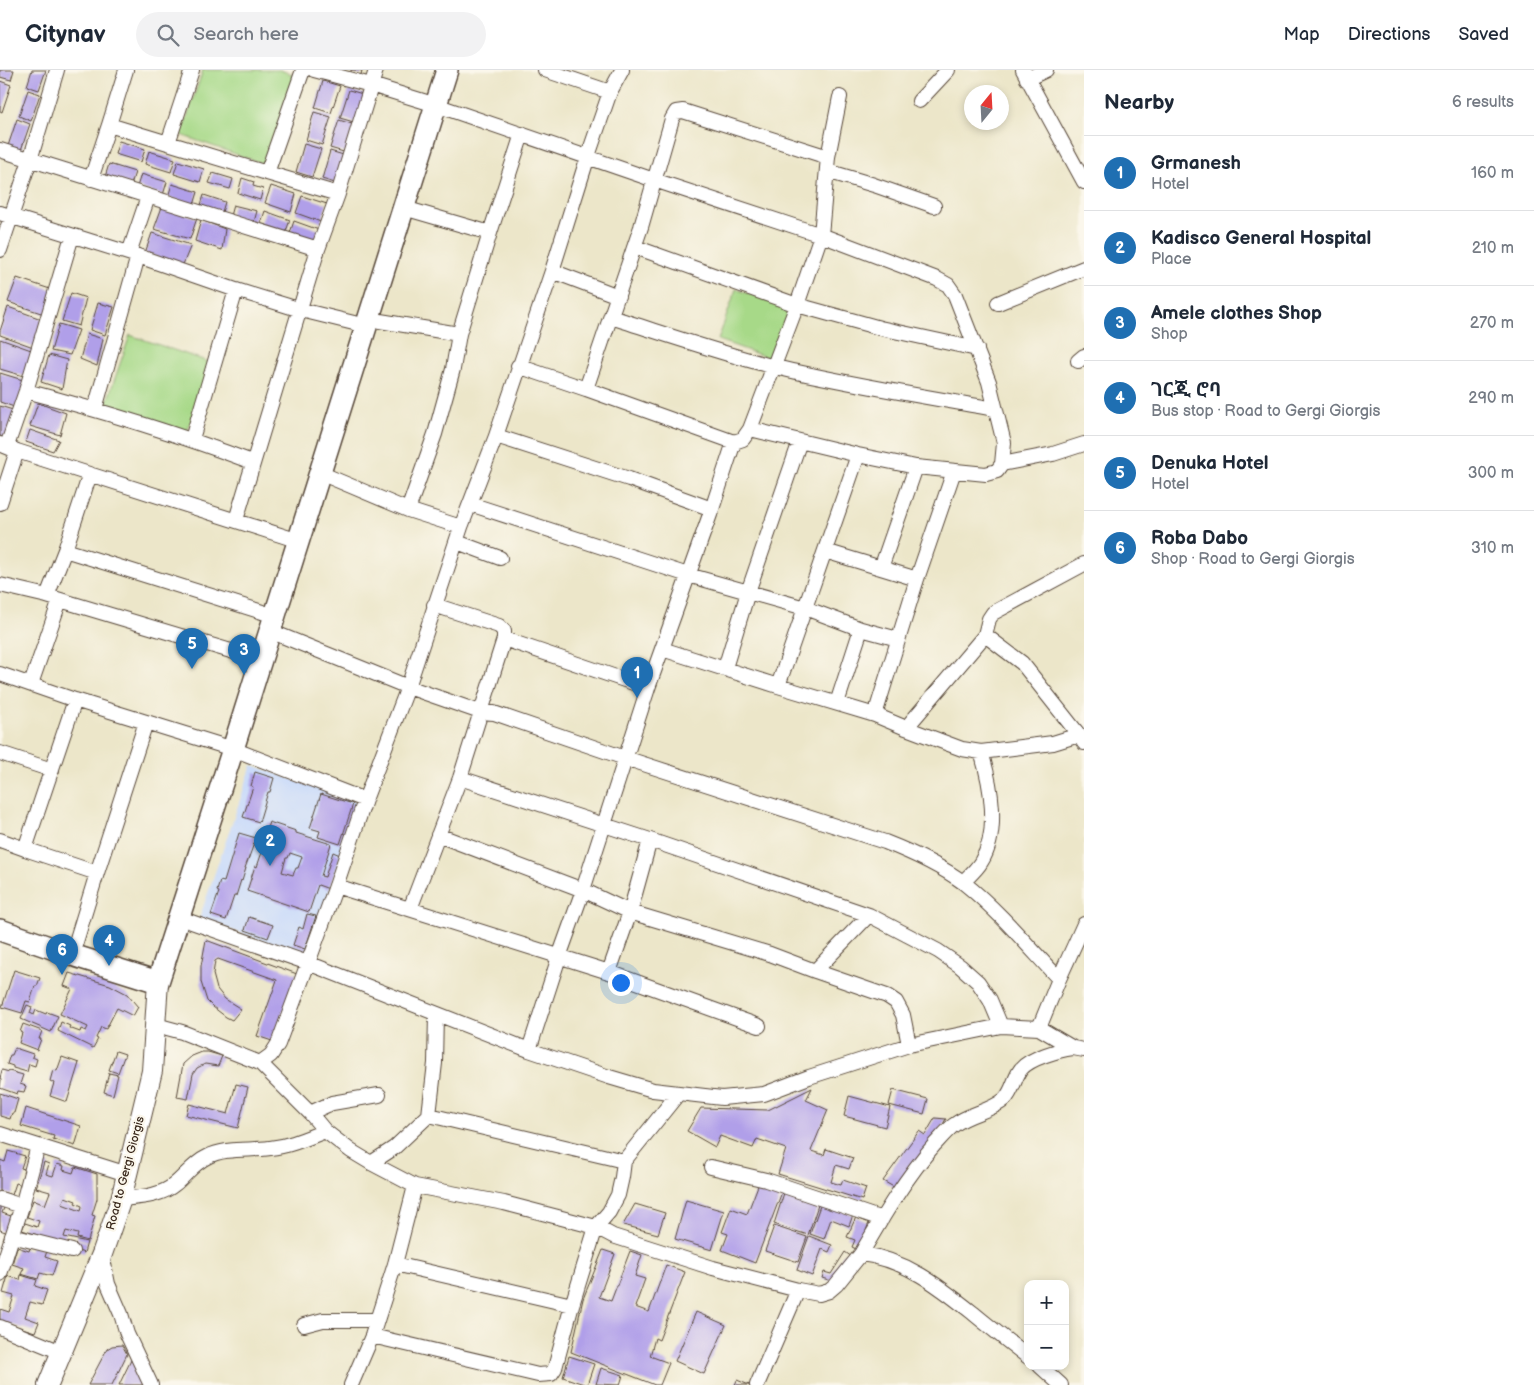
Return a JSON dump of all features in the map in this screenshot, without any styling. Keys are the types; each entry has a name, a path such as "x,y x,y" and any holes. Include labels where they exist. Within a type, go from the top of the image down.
{"main road":[{"path":"0,930 158,982 234,749 447,70"},
{"name":"Road to Gergi Giorgis","path":"48,1385 102,1254 121,1199 152,1071 158,982"}],"street":[{"path":"0,250 6,215 30,160 57,70"},
{"path":"91,179 110,126 126,70"},
{"path":"168,143 192,70"},
{"path":"267,173 303,70"},
{"path":"314,70 436,105 654,180 821,234 948,285 955,295 989,382 1004,443 1002,464 997,471 986,474 916,467 750,429"},
{"path":"236,520 318,249 338,194 376,70"},
{"path":"546,70 610,92"},
{"path":"260,1063 271,1055 278,1044 308,963 365,800 408,687 461,527 496,436 610,92 622,70"},
{"path":"919,101 948,70"},
{"path":"1046,70 1025,74 1084,182"},
{"path":"518,366 734,442 743,439 750,429 797,305 821,234 828,157 840,97"},
{"path":"586,389 635,247 672,119 676,112 683,111 828,157"},
{"path":"110,126 338,194"},
{"path":"408,510 435,434 453,369 460,334 522,134"},
{"path":"0,150 318,249"},
{"path":"826,172 874,185 934,206"},
{"path":"95,409 148,197"},
{"path":"404,208 490,233"},
{"path":"6,215 301,310 367,322 460,334"},
{"path":"0,503 8,447 72,236"},
{"path":"635,247 797,305 880,328 977,348"},
{"path":"998,303 1084,268"},
{"path":"552,270 618,296"},
{"path":"192,440 236,290"},
{"path":"611,317 708,348 773,366 853,384 995,409"},
{"path":"26,391 95,409 192,440 252,462"},
{"path":"496,436 629,479 712,509"},
{"path":"724,668 800,441"},
{"path":"530,1050 648,688 734,442"},
{"path":"1002,464 1053,454 1084,444"},
{"path":"8,447 299,541"},
{"path":"778,686 858,455"},
{"path":"881,568 916,467"},
{"path":"875,715 917,579 954,472"},
{"path":"320,473 408,510 461,527"},
{"path":"31,684 65,550 90,474"},
{"path":"470,504 688,575 805,608 861,629 898,639"},
{"path":"457,542 500,558"},
{"path":"65,550 272,623 408,687 480,712 494,713 625,758 886,842 923,858 963,882 1002,917 1058,979"},
{"path":"825,551 917,579"},
{"path":"906,728 985,635 988,618 993,613 1084,564"},
{"path":"0,585 53,598 261,660"},
{"path":"410,909 460,778 504,639 504,632 499,626 434,605"},
{"path":"836,703 861,629"},
{"path":"985,635 1022,663 1082,739"},
{"path":"504,639 648,688"},
{"path":"662,649 875,715 962,749 981,752 1082,739"},
{"path":"0,674 75,700 234,749 365,800"},
{"path":"25,849 75,700"},
{"path":"72,955 146,722"},
{"path":"963,882 981,862 990,836 993,814 988,773 981,752"},
{"path":"0,753 52,770"},
{"path":"460,778 650,840 869,915 938,951 960,966 978,982 990,1000 1001,1026"},
{"path":"438,835 583,890 630,912 770,954 887,996 896,1002 902,1015 909,1045"},
{"path":"0,840 97,873"},
{"path":"608,972 630,912 650,840"},
{"path":"336,886 608,972 759,1026"},
{"path":"815,971 869,915"},
{"path":"180,918 308,963 530,1050 653,1090 678,1094 722,1098 764,1094 809,1077 909,1045 1001,1026 1039,1028 1079,1049"},
{"path":"1039,1028 1058,979 1084,924"},
{"path":"371,1163 394,1148 429,1115 435,1063 436,1014"},
{"path":"156,1025 182,1032 260,1063 310,1113 325,1131 351,1151 415,1186 504,1203 596,1226 613,1236 712,1268 819,1294 829,1291 836,1285 861,1254 923,1158 952,1126 964,1118 995,1106 1005,1099 1011,1091 1021,1069 1033,1061 1062,1050 1079,1049"},
{"path":"372,1336 538,1375 551,1374 555,1368 596,1226 609,1212 618,1195 624,1161 678,1094"},
{"path":"310,1113 332,1103 379,1095"},
{"path":"429,1115 624,1161"},
{"path":"121,1199 164,1192 174,1186 206,1157 223,1151 263,1149 290,1144 325,1131"},
{"path":"0,1134 127,1174"},
{"path":"0,1274 22,1206 38,1146"},
{"path":"712,1167 766,1180 882,1219"},
{"path":"351,1385 372,1336 395,1264 415,1186"},
{"path":"0,1199 22,1206"},
{"path":"12,1236 72,1251"},
{"path":"102,1254 108,1284 127,1334 150,1385"},
{"path":"861,1254 886,1259 915,1272 944,1290 1024,1354"},
{"path":"395,1264 572,1305"},
{"path":"757,1385 798,1290"},
{"path":"304,1325 323,1320 377,1320"},
{"path":"0,1326 61,1352"},
{"path":"1044,1370 1061,1385"}],"shaded area":[{"path":"252,765 360,803 307,956 199,919"}],"green space":[{"path":"203,70 280,70 303,78 273,167 181,135"},
{"path":"736,289 793,310 775,360 718,340"},
{"path":"130,335 212,363 187,432 106,404"}],"building":[{"path":"0,70 14,70 11,80 0,77"},
{"path":"32,70 46,70 39,90 27,86"},
{"path":"351,70 362,70 361,75 351,73"},
{"path":"0,81 11,85 2,112 0,111"},
{"path":"323,81 340,86 331,113 315,108"},
{"path":"28,90 40,94 31,121 19,116"},
{"path":"349,90 366,95 357,123 340,118"},
{"path":"314,112 331,117 322,145 306,140"},
{"path":"17,119 30,124 21,150 8,146"},
{"path":"339,120 355,125 347,153 330,148"},
{"path":"119,141 145,149 141,162 115,154"},
{"path":"304,144 321,149 312,177 296,172"},
{"path":"149,151 175,159 171,172 145,164"},
{"path":"330,151 347,156 338,184 322,179"},
{"path":"178,161 204,169 200,182 174,174"},
{"path":"109,164 135,172 131,185 105,177"},
{"path":"213,173 233,179 230,189 209,183"},
{"path":"141,174 167,182 163,195 137,187"},
{"path":"242,178 254,182 253,186 263,189 260,200 238,193"},
{"path":"172,184 198,192 194,205 168,197"},
{"path":"271,186 296,194 291,212 265,203"},
{"path":"204,195 225,202 222,212 201,205"},
{"path":"302,196 327,204 321,222 296,213"},
{"path":"233,205 257,211 254,222 230,216"},
{"path":"162,207 197,218 190,239 154,229"},
{"path":"265,211 290,220 284,237 259,229"},
{"path":"201,220 225,229 222,250 195,241"},
{"path":"294,221 319,230 313,247 288,239"},
{"path":"152,233 191,245 182,267 145,253"},
{"path":"17,278 53,290 47,315 8,302"},
{"path":"71,293 86,298 79,326 62,321"},
{"path":"98,303 114,307 105,335 90,330"},
{"path":"8,307 44,320 36,348 0,335"},
{"path":"59,324 79,330 70,355 51,351"},
{"path":"87,334 103,339 97,366 80,359"},
{"path":"0,339 34,351 27,377 0,369"},
{"path":"49,355 67,360 62,389 41,382"},
{"path":"0,373 26,381 17,408 0,402"},
{"path":"38,403 66,413 60,435 30,426"},
{"path":"0,406 16,411 7,439 0,436"},
{"path":"30,430 59,440 53,451 26,442"},
{"path":"255,772 274,778 259,822 243,817 253,787 251,786"},
{"path":"321,794 353,804 340,844 318,837 320,831 310,828"},
{"path":"269,822 331,844 321,876 325,877 333,852 340,855 329,889 318,885 309,912 247,891 255,866 257,867 262,852 259,851","holes":["290,853 302,857 293,875 282,872 286,858 288,858"]},
{"path":"239,833 256,838 242,881 236,896 234,896 226,920 211,915 219,892 217,891 220,881 224,882"},
{"path":"307,914 316,916 305,949 293,945 299,927 303,929"},
{"path":"249,917 273,925 268,938 245,930"},
{"path":"206,940 297,974 272,1041 257,1036 277,980 218,959 215,961 213,974 217,989 225,999 241,1009 232,1020 226,1017 207,1001 201,982 201,966"},
{"path":"14,970 40,978 37,986 35,986 30,1002 26,1001 22,1013 2,1007"},
{"path":"69,973 110,985 127,994 138,1007 133,1016 117,1008 106,1029 101,1027 93,1048 58,1031 61,1022 70,1026 69,1028 80,1032 81,1029 86,1031 88,1027 60,1014 72,989 64,986"},
{"path":"27,1005 32,1007 30,1013 34,1015 36,1010 58,1016 51,1032 21,1019"},
{"path":"23,1024 42,1031 37,1050 19,1043"},
{"path":"15,1048 33,1054 32,1057 37,1059 35,1066 29,1064 27,1072 7,1064"},
{"path":"116,1051 125,1054 118,1073 109,1070"},
{"path":"202,1052 222,1056 218,1066 205,1064 197,1068 193,1074 188,1099 177,1097 183,1064 192,1056"},
{"path":"62,1057 79,1063 67,1102 50,1096 54,1083 50,1081 53,1070 57,1071"},
{"path":"2,1070 23,1075 20,1084 26,1086 24,1092 18,1091 17,1094 0,1088"},
{"path":"109,1073 118,1075 113,1095 104,1092"},
{"path":"236,1084 248,1087 238,1128 186,1115 189,1104 228,1114"},
{"path":"812,1088 806,1100 828,1110 811,1151 824,1155 826,1149 853,1158 849,1169 836,1165 831,1182 841,1185 843,1180 866,1188 862,1200 778,1174 786,1149 757,1139 753,1148 720,1136 715,1147 687,1131 701,1108 768,1110"},
{"path":"893,1090 928,1099 924,1114 889,1105"},
{"path":"0,1093 18,1099 10,1119 0,1116"},
{"path":"849,1096 890,1107 885,1127 844,1116"},
{"path":"26,1108 81,1126 75,1146 53,1139 54,1136 21,1126"},
{"path":"935,1118 946,1119 934,1140 899,1190 883,1181 919,1131 925,1135"},
{"path":"8,1151 25,1156 21,1168 27,1170 22,1185 16,1183 12,1195 0,1191 0,1160 5,1162"},
{"path":"44,1162 49,1164 46,1174 53,1176 57,1164 64,1166 63,1170 73,1173 75,1167 97,1174 97,1199 92,1215 95,1216 88,1241 77,1238 78,1234 66,1231 64,1237 87,1242 84,1253 22,1230 25,1223 37,1227 39,1221 27,1217 33,1200 45,1205 50,1192 36,1188","holes":["65,1197 76,1201 75,1203 82,1206 81,1211 62,1204"]},
{"path":"759,1183 782,1192 755,1263 722,1250 728,1234 722,1232 731,1208 747,1214"},
{"path":"784,1193 818,1205 808,1235 774,1224"},
{"path":"686,1200 724,1211 712,1250 675,1239"},
{"path":"0,1203 5,1205 2,1213 14,1217 8,1233 0,1230"},
{"path":"821,1203 853,1215 849,1226 831,1219 824,1239 810,1234"},
{"path":"635,1204 665,1213 658,1234 623,1225"},
{"path":"856,1217 869,1223 858,1250 852,1247 855,1240 847,1237"},
{"path":"774,1226 807,1237 798,1262 765,1251"},
{"path":"809,1236 832,1245 829,1252 822,1249 812,1276 797,1270"},
{"path":"31,1246 47,1251 45,1257 57,1261 52,1276 40,1273 38,1279 21,1274 24,1268 12,1264 17,1247 29,1251"},
{"path":"603,1250 615,1254 599,1297 611,1301 630,1251 642,1255 635,1276 645,1279 635,1307 649,1312 666,1265 685,1272 659,1340 655,1338 650,1356 669,1363 660,1385 655,1385 571,1352 583,1299"},
{"path":"845,1252 852,1257 835,1282 822,1278 824,1272 831,1274"},
{"path":"21,1275 37,1280 35,1286 47,1290 42,1305 30,1302 25,1317 39,1322 35,1332 0,1321 0,1309 9,1312 14,1296 3,1293 8,1276 20,1280"},
{"path":"696,1312 726,1325 704,1374 675,1361"},
{"path":"122,1345 127,1354 112,1385 88,1385 107,1349 112,1346"},
{"path":"569,1356 594,1364 587,1385 563,1377"},
{"path":"132,1358 144,1382 142,1385 119,1385"},
{"path":"601,1368 623,1375 620,1385 596,1384"},
{"path":"737,1380 749,1385 735,1385"}],"place":[{"name":"Denuka Hotel","path":"192,669"},
{"name":"Amele clothes Shop","path":"244,675"},
{"name":"Grmanesh","path":"637,698"},
{"name":"Kadisco General Hospital","path":"270,866"},
{"name":"ገርጂ ሮባ","path":"109,966"},
{"name":"Roba Dabo","path":"62,975"}]}
